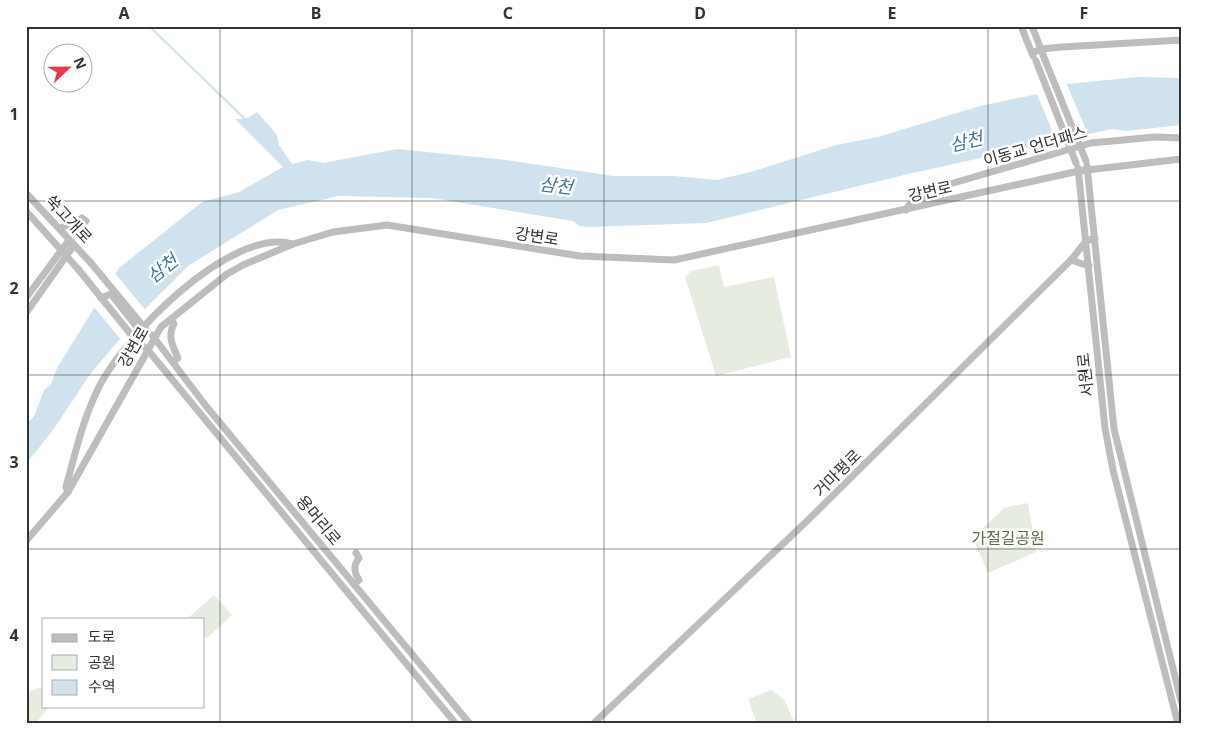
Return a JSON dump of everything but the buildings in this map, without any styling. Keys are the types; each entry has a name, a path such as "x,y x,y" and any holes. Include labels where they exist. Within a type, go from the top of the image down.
{"street":[{"name":"서원로","path":"1021,26 1079,171 1105,428 1178,724"},
{"name":"서원로","path":"1032,26 1088,170 1114,429 1178,674 1181,701"},
{"path":"1032,53 1041,49 1181,40"},
{"path":"1029,45 1041,49"},
{"name":"이동교 언더패스","path":"906,210 909,205 950,184 1091,143 1155,137 1181,138"},
{"name":"강변로","path":"26,541 68,492 147,349 149,335 227,274 243,265 294,244 334,232 387,226 580,256 674,260 1079,171 1181,159"},
{"name":"쑥고개로","path":"26,194 91,263 149,335"},
{"name":"쑥고개로","path":"26,211 64,252 101,298"},
{"path":"60,229 64,226 76,224 82,218 86,221"},
{"path":"1086,240 1095,239"},
{"name":"거마평로","path":"593,724 774,554 1071,260 1086,240"},
{"path":"68,492 66,487 77,446 98,389 121,352 152,316 191,284 246,249 270,242 284,241 294,244"},
{"path":"26,298 72,242"},
{"path":"26,313 64,252"},
{"path":"1071,260 1089,266"},
{"path":"101,298 110,294 149,335"},
{"name":"용머리로","path":"101,298 138,342 147,349 456,724"},
{"path":"171,319 174,324 171,330 171,338 178,358 173,362"},
{"name":"용머리로","path":"149,335 470,724"},
{"path":"354,584 359,580 355,574 355,563 359,558 356,553"}],"green space":[{"path":"719,265 724,287 774,277 791,357 716,376 685,277 691,271"},
{"name":"가절길공원","path":"1028,503 1036,552 988,573 973,538 1004,508"},
{"path":"214,595 232,615 207,638 205,636 205,618 189,617"},
{"path":"42,687 42,708 48,708 35,724 26,724 26,693"},
{"path":"771,690 784,699 795,724 757,724 748,699"}],"water":[{"name":"삼천","path":"1138,77 1181,78 1181,125 1127,131 1112,129 904,175 706,223 589,227 579,226 573,221 432,198 339,196 278,210 188,266 148,306 91,373 53,430 26,464 26,425 34,416 44,390 51,384 57,368 119,268 202,202 239,192 283,167 235,119 246,119 257,112 277,135 279,145 292,164 307,160 323,163 397,149 506,160 613,176 674,176 717,180 754,171 836,145 878,137 980,106 1037,94 1067,84"}],"pier":[{"path":"1066,82 1089,137 1058,145 1036,92"},
{"path":"114,272 147,312 122,341 93,306"}],"waterway":[{"path":"149,26 246,120"}]}
